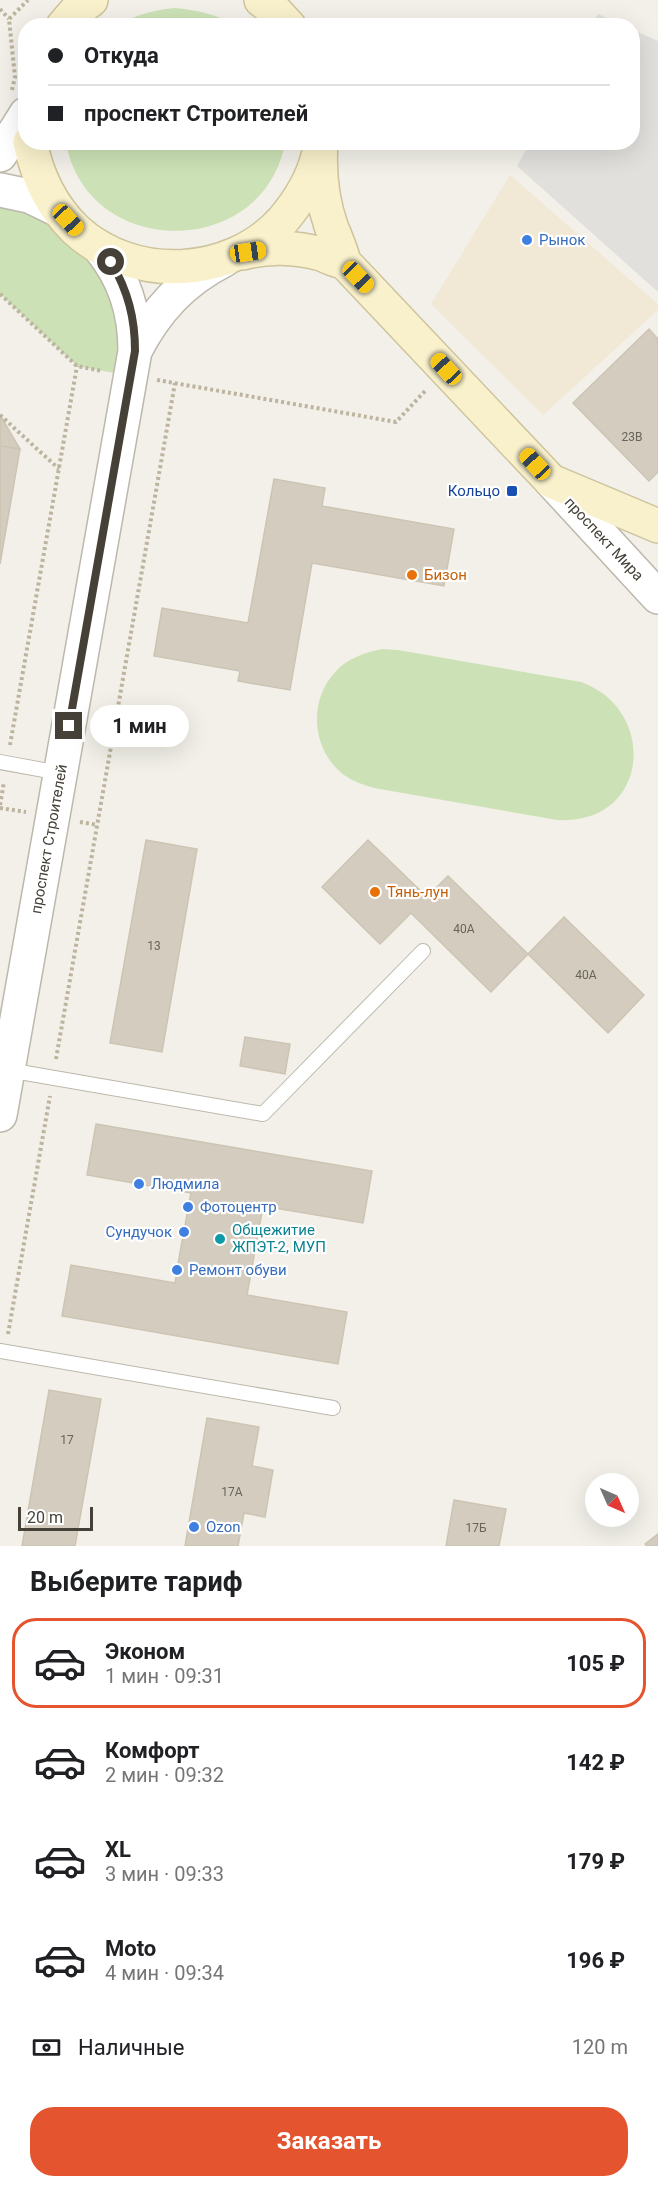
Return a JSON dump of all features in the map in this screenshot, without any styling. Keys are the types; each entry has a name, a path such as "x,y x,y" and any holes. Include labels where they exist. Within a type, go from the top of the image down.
{"main road":[{"path":"69,18 91,0"},
{"path":"261,0 282,18"},
{"path":"32,150 44,188 58,210 77,231 99,247 123,258 150,266 177,267 204,265 248,252 285,248 321,254 344,262 550,481 658,526"},
{"path":"230,257 262,239 276,228 294,207 308,184 320,150"},
{"path":"321,150 325,204 344,262"}],"street":[{"path":"60,0 61,18"},
{"path":"0,155 18,107"},
{"path":"0,190 29,196 58,210"},
{"path":"99,247 117,271 128,297 133,314 135,351"},
{"path":"135,351 156,314 170,298 207,269 230,257"},
{"name":"проспект Строителей","path":"0,1112 135,351"},
{"name":"проспект Мира","path":"550,481 658,597"}],"lane":[{"path":"4,763 60,773"},
{"path":"8,1070 263,1114 423,951"},
{"path":"2,1351 333,1408"}],"path":[{"path":"9,19 28,0"},
{"path":"0,9 9,19 18,97"},
{"path":"0,294 77,366 4,763 0,805"},
{"path":"2,1351 53,1078 175,383 396,422"},
{"path":"0,414 59,470"}],"shaded area":[{"path":"598,14 607,18 596,18"},
{"path":"640,33 658,41 658,292 517,166 526,150 640,150"},
{"name":"Рынок","path":"510,175 658,304 658,310 543,415 431,304"}],"green space":[{"path":"174,8 190,10 221,18 133,18 158,10"},
{"path":"69,150 282,150 270,181 245,209 212,225 176,231 139,225 107,209 81,182"},
{"path":"0,190 99,247 130,376 77,366 0,294"},
{"path":"382,649 581,682 606,696 623,716 632,739 633,763 626,786 611,804 588,817 557,820 374,788 351,779 333,765 320,739 317,724 321,696 327,683 341,666 369,652"}],"building":[{"path":"649,329 658,339 658,472 649,481 573,403"},
{"path":"0,415 20,449 0,446"},
{"path":"0,446 20,449 0,564"},
{"name":"Бизон","path":"274,479 325,488 322,506 454,529 444,586 312,563 290,690 238,681 240,671 154,656 162,608 248,623"},
{"path":"146,840 197,849 162,1052 110,1043"},
{"path":"368,840 427,897 448,876 528,954 491,992 411,913 380,944 322,887"},
{"path":"564,917 644,995 608,1033 528,954"},
{"path":"245,1037 290,1044 285,1074 240,1066"},
{"name":"Общежитие ЖПЭТ-2, МУП","path":"96,1124 372,1171 363,1223 263,1206 247,1295 347,1312 338,1364 62,1316 71,1265 175,1283 191,1193 87,1175"},
{"path":"49,1390 101,1399 75,1546 22,1546"},
{"path":"207,1418 259,1427 252,1466 273,1470 265,1517 244,1513 238,1546 185,1546"},
{"path":"454,1500 506,1509 499,1546 446,1546"},
{"path":"658,1534 658,1546 645,1544"}],"place":[{"name":"Рынок","path":"527,240"},
{"name":"Кольцо","path":"512,491"},
{"name":"Бизон","path":"412,575"},
{"name":"Тянь-лун","path":"375,892"},
{"name":"Людмила","path":"139,1184"},
{"name":"Фотоцентр","path":"188,1207"},
{"name":"Сундучок","path":"184,1232"},
{"name":"Общежитие ЖПЭТ-2, МУП","path":"220,1239"},
{"name":"Ремонт обуви","path":"177,1270"},
{"name":"Ozon","path":"194,1527"}],"route":[{"path":"69,726 135,351 133,314 122,280 111,262"}]}
